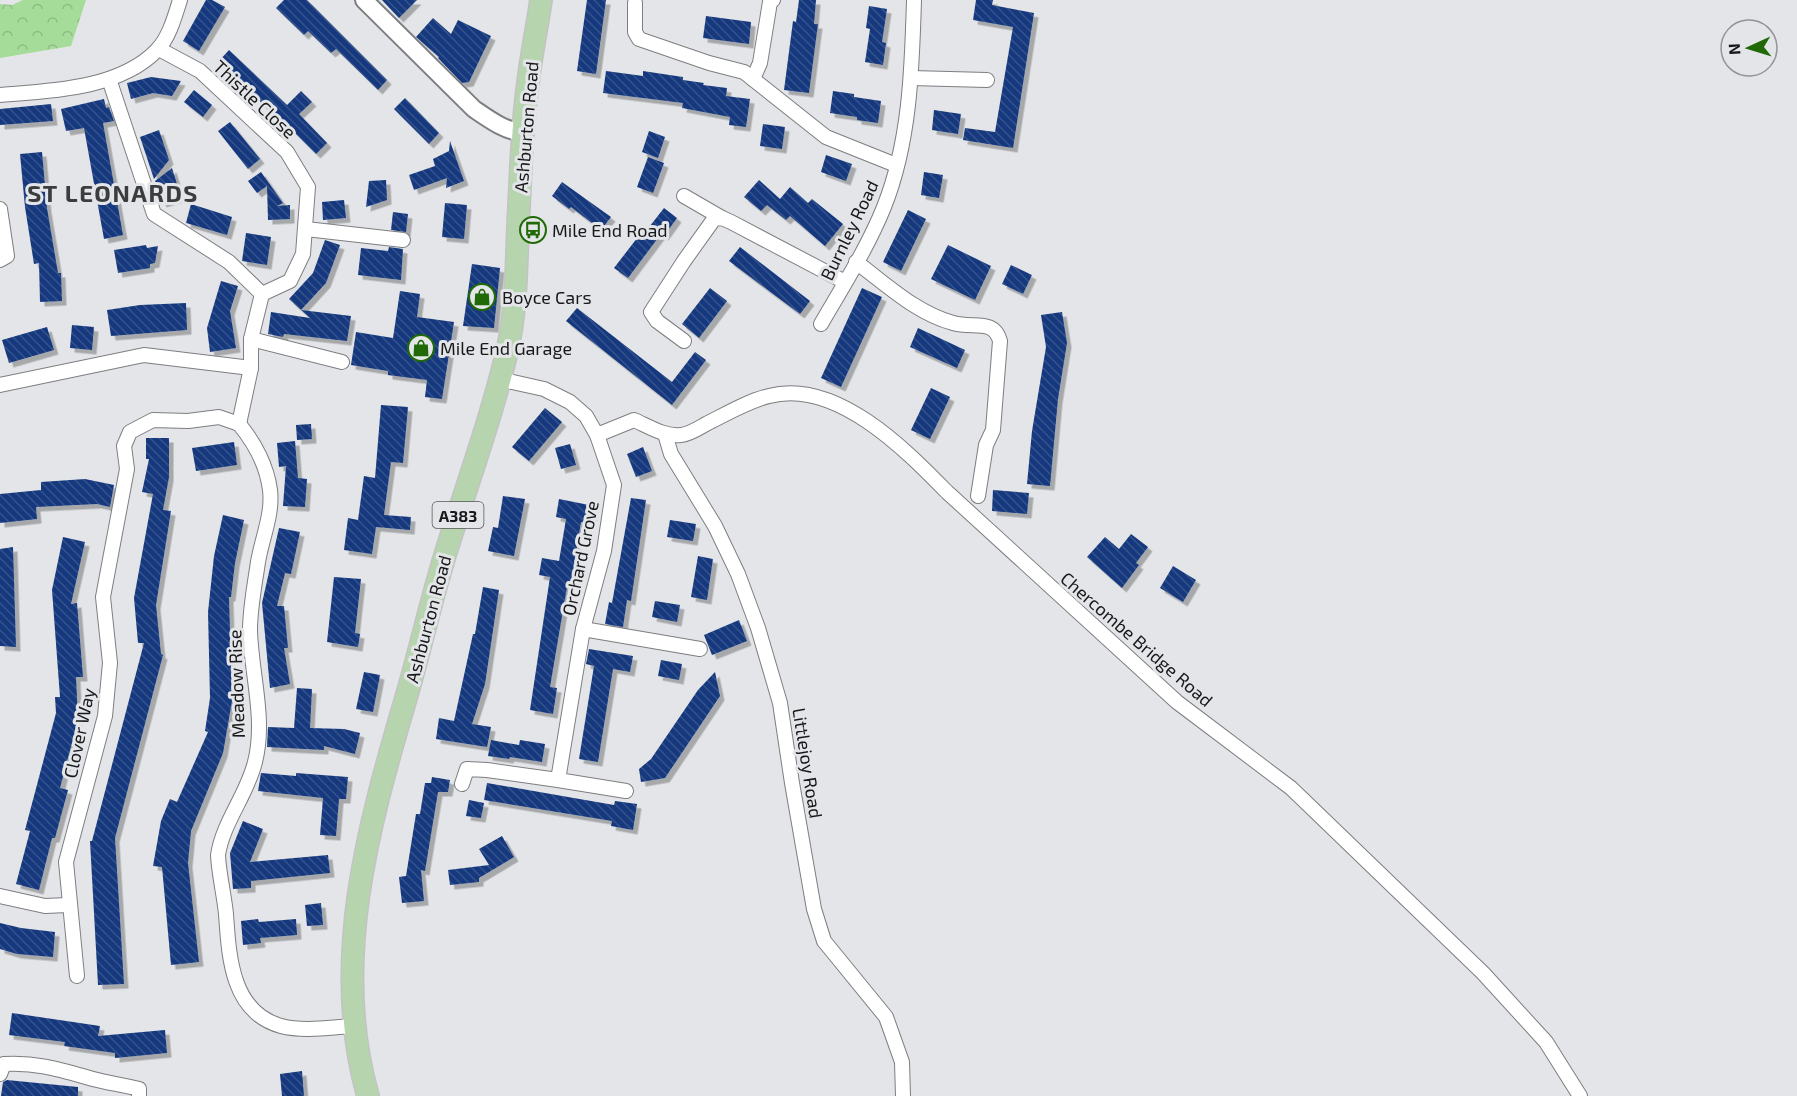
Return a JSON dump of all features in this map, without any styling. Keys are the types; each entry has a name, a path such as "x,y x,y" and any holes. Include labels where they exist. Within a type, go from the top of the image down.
{"main road":[{"name":"Ashburton Road","path":"368,1096 362,1075 355,1026 352,968 355,914 362,864 445,554 500,379 508,345 513,312 527,85 541,0"}],"street":[{"path":"0,94 60,91 109,79 140,65 159,49 173,22 180,0"},
{"path":"364,0 474,109 493,123 514,132 524,133"},
{"path":"753,79 760,63 770,2 773,0"},
{"name":"Burnley Road","path":"821,324 884,208 906,117 914,0"},
{"path":"635,3 635,32 639,39 709,63 744,72 826,136 896,165"},
{"name":"Thistle Close","path":"159,49 200,71 287,152 308,187 303,254 290,281 262,294"},
{"path":"910,78 987,80"},
{"path":"109,79 154,214 229,262 262,294 251,339 251,368 239,424"},
{"path":"684,196 845,282"},
{"path":"0,209 7,256 0,260"},
{"path":"684,341 657,321 651,312 708,226 714,219 722,218"},
{"path":"306,230 403,240"},
{"path":"856,262 909,302 952,323 990,327 997,332 1000,341 993,430 986,445 978,496"},
{"path":"251,339 342,362"},
{"path":"0,385 144,355 251,368"},
{"name":"Orchard Grove","path":"500,379 544,388 570,402 586,416 597,435 614,485 604,551 583,629 558,780"},
{"name":"Chercombe Bridge Road","path":"665,434 682,435 769,396 791,392 824,398 844,407 878,429 915,459 971,515 1177,702 1292,788 1483,973 1546,1042 1580,1096"},
{"name":"Clover Way","path":"77,976 68,905 66,862 105,716 110,663 103,597 127,470 124,446 130,432 153,420 188,421 219,417 239,424"},
{"path":"597,435 634,420 665,434"},
{"name":"Meadow Rise","path":"239,424 250,436 262,462 270,489 270,513 259,560 250,627 258,708 255,762 239,804 220,838 218,855 233,976 247,1004 268,1021 298,1028 355,1026"},
{"name":"Littlejoy Road","path":"665,434 671,453 734,565 758,628 780,703 814,909 824,941 886,1017 902,1062 903,1096"},
{"name":"Orchard Grove","path":"583,629 700,649"},
{"path":"462,784 467,769 626,791"},
{"path":"0,896 45,906 68,905"},
{"path":"2,1069 27,1063 50,1066 95,1080 140,1089 139,1096"}],"green space":[{"path":"23,0 86,0 71,46 0,58 0,4 12,5"}],"building":[{"path":"206,0 212,0 225,7 199,51 183,41"},
{"path":"284,0 307,0 387,80 378,90 336,49 331,53 308,31 304,35 276,8"},
{"path":"382,0 417,0 399,18"},
{"path":"587,0 606,0 596,74 577,71"},
{"path":"799,0 816,0 814,24 818,24 809,93 784,90 793,21 796,22"},
{"path":"976,0 993,0 992,5 1034,13 1013,148 963,140 965,128 995,132 1013,27 973,20"},
{"path":"869,6 887,9 882,42 886,43 883,65 865,62 870,29 866,28"},
{"path":"706,16 751,22 749,44 703,38"},
{"path":"433,18 451,34 458,20 491,36 469,82 462,83 439,57 416,37"},
{"path":"229,50 287,105 301,91 312,102 299,114 327,143 316,154 218,62"},
{"path":"606,71 643,76 643,71 683,77 683,80 704,83 703,85 727,88 726,96 750,99 746,127 729,125 730,117 682,108 683,103 603,93"},
{"path":"151,77 181,81 172,96 153,93 131,99 127,83"},
{"path":"194,90 212,105 203,117 184,102"},
{"path":"833,91 881,101 878,123 830,113"},
{"path":"405,98 439,133 429,144 394,109"},
{"path":"104,99 106,108 109,107 114,121 103,123 123,235 104,239 84,128 66,131 61,109"},
{"path":"51,104 53,121 0,125 0,109"},
{"path":"934,110 961,114 958,134 932,130"},
{"path":"230,122 260,159 248,169 218,131"},
{"path":"763,124 785,127 782,149 760,146"},
{"path":"159,130 169,160 154,179 140,137"},
{"path":"649,131 665,137 658,158 642,152"},
{"path":"450,141 464,181 446,188 447,178 414,190 409,175 435,166 433,159 449,151"},
{"path":"42,152 47,208 58,273 61,273 62,301 40,302 39,263 34,264 25,207 20,154"},
{"path":"826,155 852,164 846,181 821,172"},
{"path":"648,157 664,163 653,193 637,187"},
{"path":"172,168 181,197 162,203 155,181"},
{"path":"261,172 283,203 277,206 290,205 290,219 268,220 267,186 257,193 248,181"},
{"path":"924,172 943,175 939,198 921,195"},
{"path":"386,180 387,200 366,207 369,181"},
{"path":"759,180 780,199 790,187 808,203 812,199 843,224 825,246 790,216 786,220 767,205 761,211 744,197"},
{"path":"562,182 611,217 601,230 552,196"},
{"path":"344,200 346,218 323,220 322,202"},
{"path":"445,203 467,205 464,239 442,237"},
{"path":"191,204 232,217 227,235 186,223"},
{"path":"664,208 677,218 664,236 661,234 628,278 614,268"},
{"path":"908,210 926,219 901,271 883,262"},
{"path":"393,212 408,214 406,232 391,230"},
{"path":"246,233 271,237 267,265 242,261"},
{"path":"325,240 340,245 326,283 301,310 289,299 313,273"},
{"path":"146,245 147,248 158,246 155,263 150,264 150,268 118,273 114,250"},
{"path":"948,245 991,266 975,300 931,279"},
{"path":"389,247 403,249 401,280 358,275 361,248 388,251"},
{"path":"740,247 810,301 800,314 729,261"},
{"name":"Boyce Cars","path":"472,264 500,268 494,328 463,326"},
{"path":"1011,265 1032,275 1023,294 1002,284"},
{"path":"221,281 238,286 230,311 236,348 210,352 207,328"},
{"path":"710,288 727,301 699,338 682,324"},
{"path":"862,288 882,297 841,387 821,378"},
{"name":"Mile End Garage","path":"400,291 420,294 417,317 454,322 442,399 425,397 427,380 388,375 388,371 351,365 356,332 393,338"},
{"path":"186,303 187,330 111,336 107,310 140,305"},
{"path":"577,308 672,382 695,352 706,360 672,405 566,321"},
{"path":"301,310 351,316 347,341 268,334 271,312 310,318"},
{"path":"1062,312 1067,343 1058,399 1050,486 1027,484 1032,431 1046,347 1041,315"},
{"path":"72,325 94,327 92,350 70,348"},
{"path":"47,327 54,350 9,363 2,340"},
{"path":"918,328 965,350 957,368 910,347"},
{"path":"931,388 950,397 930,439 911,430"},
{"path":"381,405 408,407 403,463 391,462 384,515 411,517 410,530 376,527 372,554 344,550 348,518 358,520 364,476 375,478"},
{"path":"545,408 562,422 529,461 512,447"},
{"path":"311,424 312,439 297,440 296,425"},
{"path":"146,438 169,438 169,477 163,510 171,511 156,605 161,654 163,655 115,838 124,984 98,985 90,841 92,841 144,643 138,643 134,598 153,494 142,492 149,459 146,459"},
{"path":"295,441 298,478 307,479 305,507 283,506 286,466 279,467 277,443"},
{"path":"234,442 237,465 196,471 192,448"},
{"path":"570,444 576,465 561,469 555,448"},
{"path":"643,447 652,471 636,477 627,454"},
{"path":"85,479 114,485 110,507 97,504 36,507 37,519 0,523 0,494 41,490 41,482"},
{"path":"993,490 1029,493 1027,514 992,511"},
{"path":"503,496 525,499 514,556 488,551 493,527 498,528"},
{"path":"631,498 646,500 631,601 627,600 623,627 605,624 609,602 612,603"},
{"path":"559,499 594,506 591,524 581,522 574,564 581,565 578,582 568,581 550,687 557,688 553,714 530,710 550,577 539,575 542,558 559,561 566,519 556,517"},
{"path":"223,515 244,520 231,597 229,597 232,701 223,753 191,831 188,863 199,962 171,965 162,867 153,866 161,821 170,799 177,802 208,732 205,731 210,698 208,612 214,556"},
{"path":"670,520 696,524 693,541 667,537"},
{"path":"279,528 300,532 291,574 285,573 277,606 284,606 288,648 284,648 290,684 270,688 262,603"},
{"path":"1131,534 1148,547 1136,563 1139,565 1122,588 1087,557 1105,537 1119,549"},
{"path":"63,537 85,542 71,604 77,603 83,677 76,677 78,720 60,788 68,790 55,838 52,838 39,890 16,884 30,831 25,830 56,713 55,697 60,697 52,590"},
{"path":"13,547 16,647 0,646 0,549"},
{"path":"698,556 713,559 707,600 691,597"},
{"path":"1173,566 1196,580 1183,602 1160,588"},
{"path":"334,577 361,579 355,633 360,634 358,647 327,642"},
{"path":"483,587 499,590 485,684 472,724 491,727 487,747 436,739 439,718 454,721 473,634 475,634"},
{"path":"655,601 680,605 677,622 652,617"},
{"path":"739,620 747,641 712,655 704,635"},
{"path":"589,649 633,656 630,672 613,669 598,762 579,759 594,666 586,664"},
{"path":"661,660 682,664 679,680 658,676"},
{"path":"364,672 380,675 373,712 356,709"},
{"path":"715,672 720,696 665,778 641,782 639,769 651,759 698,690"},
{"path":"297,688 312,689 310,728 344,729 360,733 355,754 324,746 324,750 267,747 268,727 294,728"},
{"path":"491,740 519,745 520,740 545,744 542,762 488,756"},
{"path":"261,773 348,777 346,799 339,799 336,836 320,835 323,798 258,791"},
{"path":"432,777 450,780 448,792 438,792 425,871 421,870 424,901 402,903 399,877 406,876 416,814 420,814 425,783 431,783"},
{"path":"487,783 614,805 615,801 637,804 633,830 611,826 612,821 484,800"},
{"path":"469,800 484,803 481,818 466,816"},
{"path":"243,821 263,829 250,862 328,855 330,873 251,881 251,888 233,889 230,853"},
{"path":"502,836 514,857 479,878 479,882 450,885 448,870 489,865 479,849"},
{"path":"321,903 323,925 307,926 305,905"},
{"path":"258,919 259,922 296,919 297,935 260,938 261,943 243,945 241,921"},
{"path":"0,923 55,932 53,957 17,954 0,949"},
{"path":"12,1013 100,1026 98,1036 165,1030 167,1053 115,1058 115,1053 64,1046 65,1042 9,1035"},
{"path":"302,1071 304,1096 282,1096 280,1074"},
{"path":"7,1080 78,1087 78,1096 1,1096 3,1082"}],"place":[{"name":"Mile End Road","path":"533,230"},
{"name":"Boyce Cars","path":"482,297"},
{"name":"Mile End Garage","path":"421,348"}],"district":[{"name":"ST LEONARDS","path":"113,192"}]}
